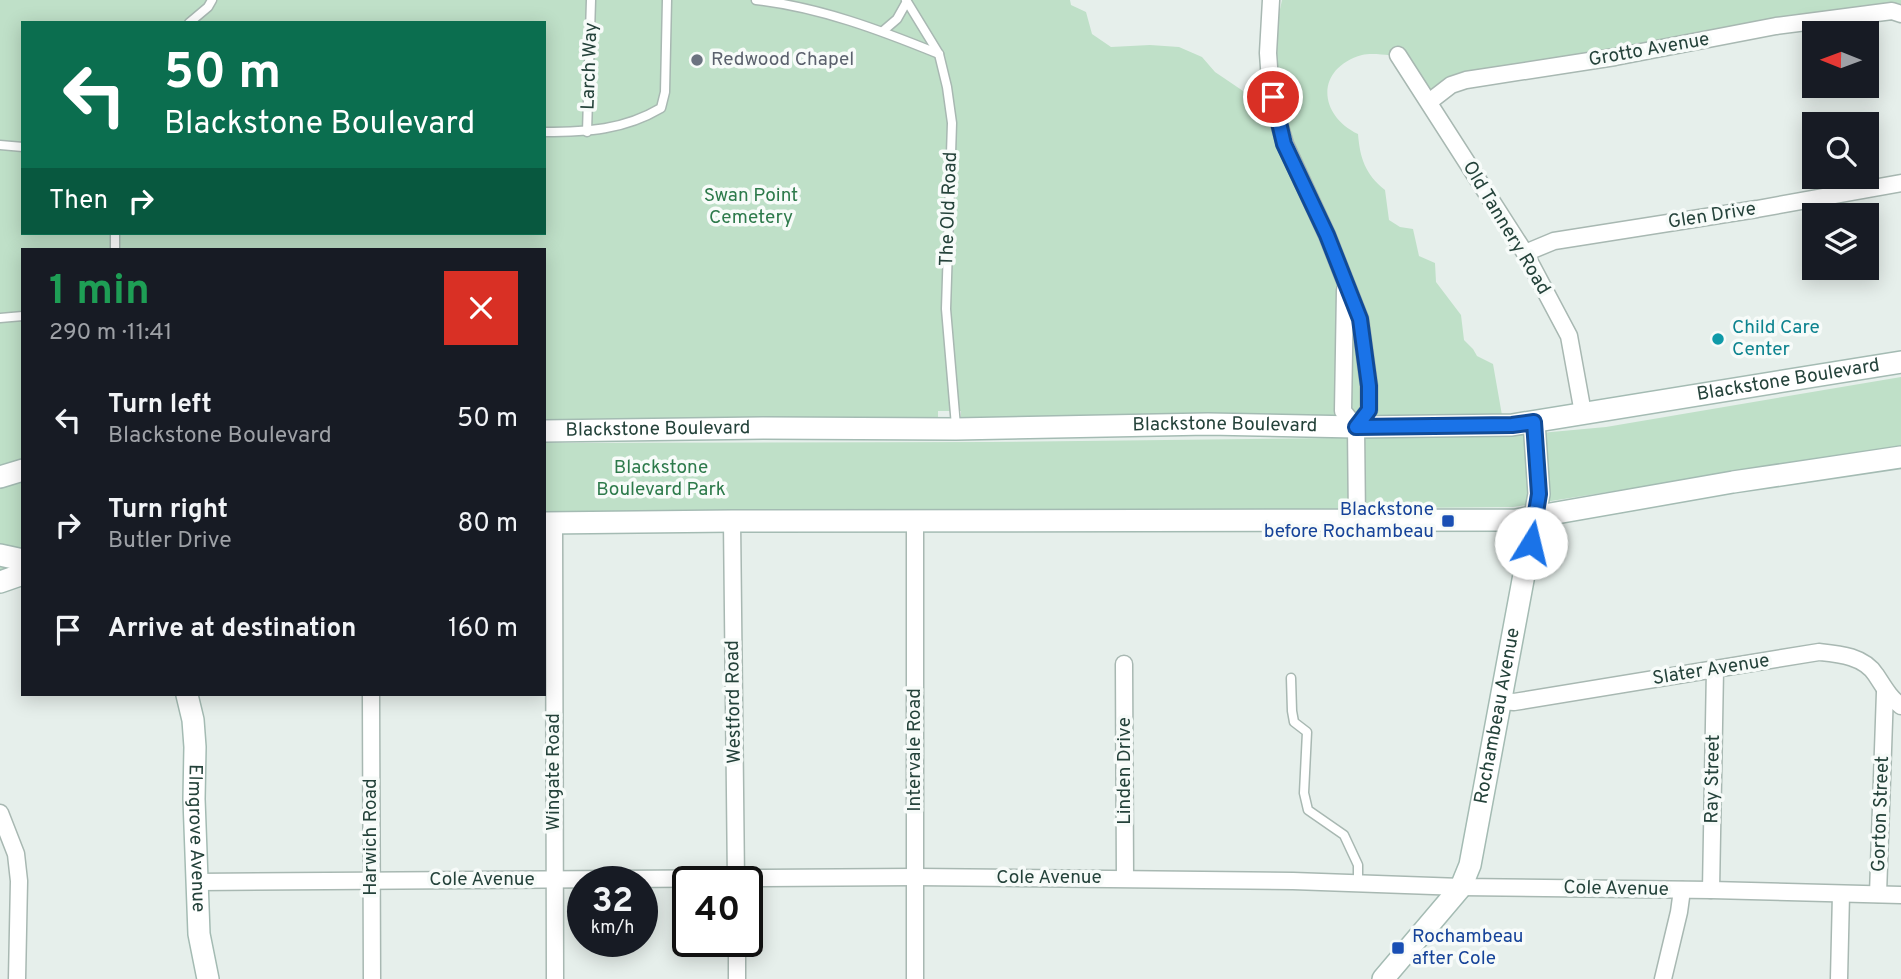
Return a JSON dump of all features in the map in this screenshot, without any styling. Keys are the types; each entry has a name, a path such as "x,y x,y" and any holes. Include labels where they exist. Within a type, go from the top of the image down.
{"main road":[{"name":"Blackstone Boulevard","path":"546,431 956,429 1208,424 1356,427 1512,425 1901,362"},
{"name":"Rochambeau Avenue","path":"1383,979 1461,887 1470,865 1539,494 1534,422"},
{"path":"549,523 1516,520 1733,482 1901,457"},
{"path":"0,477 21,471"},
{"path":"0,555 21,560"},
{"path":"0,582 21,575"},
{"name":"Elmgrove Avenue","path":"187,696 195,747 199,934 208,979"}],"street":[{"path":"1270,0 1270,81 1284,144 1327,235 1360,319 1369,386 1369,410 1356,427 1357,521"},
{"name":"Grotto Avenue","path":"1429,102 1451,85 1466,79 1615,57 1776,26 1892,11 1901,14"},
{"name":"Old Tannery Road","path":"1398,55 1525,253 1569,336 1583,413"},
{"name":"Glen Drive","path":"1525,253 1554,241 1901,183"},
{"path":"1345,278 1343,411 1356,427"},
{"name":"Westford Road","path":"732,521 736,866"},
{"name":"Intervale Road","path":"915,521 915,979"},
{"name":"Wingate Road","path":"549,523 555,979"},
{"name":"Slater Avenue","path":"1500,701 1514,702 1819,652 1858,660 1870,667 1885,692 1901,706"},
{"name":"Linden Drive","path":"1124,664 1125,878"},
{"name":"Ray Street","path":"1711,890 1715,669"},
{"name":"Gorton Street","path":"1878,894 1885,692"},
{"name":"Harwich Road","path":"371,696 372,979"},
{"path":"0,813 16,854 19,881 17,979"},
{"name":"Cole Avenue","path":"763,880 1125,878 1901,894"},
{"name":"Cole Avenue","path":"197,882 672,880"},
{"path":"1663,979 1682,890"},
{"path":"1839,979 1841,894"},
{"path":"737,957 737,979"}],"lane":[{"path":"191,21 212,0"},
{"name":"Larch Way","path":"587,132 591,0"},
{"path":"546,132 587,132 621,126 661,108 665,92 667,0"},
{"path":"756,0 776,1 883,31 939,54"},
{"path":"807,0 815,11"},
{"path":"883,31 897,19 906,1"},
{"name":"The Old Road","path":"906,1 939,54 952,123 946,309 956,429"},
{"path":"0,145 21,147"},
{"path":"0,318 21,316"},
{"path":"1291,678 1294,722 1307,732 1304,793 1307,810 1344,835 1357,865 1359,883"}],"green space":[{"name":"Swan Point Cemetery","path":"0,0 1070,0 1071,5 1086,12 1092,34 1111,47 1179,47 1202,57 1215,72 1249,95 1283,128 1276,70 1275,33 1282,0 1901,0 1901,10 1823,21 1802,21 1802,24 1488,68 1458,79 1433,96 1406,57 1367,54 1347,61 1336,70 1327,92 1329,104 1335,115 1358,134 1365,165 1385,190 1389,220 1400,227 1413,229 1419,256 1435,263 1436,282 1461,315 1464,340 1477,356 1493,364 1503,421 961,426 961,411 938,411 938,425 546,425 546,248 21,248 21,476 0,483"},
{"name":"Blackstone Boulevard Park","path":"1901,377 1901,446 1513,507 546,516 546,443 991,442 1506,436 1606,427"},
{"path":"21,482 21,561 0,571 0,487"}],"place":[{"name":"Redwood Chapel","path":"697,60"},
{"name":"Child Care Center","path":"1718,339"},
{"name":"Blackstone before Rochambeau","path":"1448,521"},
{"name":"Rochambeau after Cole","path":"1398,948"}],"route":[{"path":"1273,97 1284,144 1327,235 1360,319 1369,386 1369,410 1356,427 1512,425 1534,422 1539,494 1531,543"}]}
